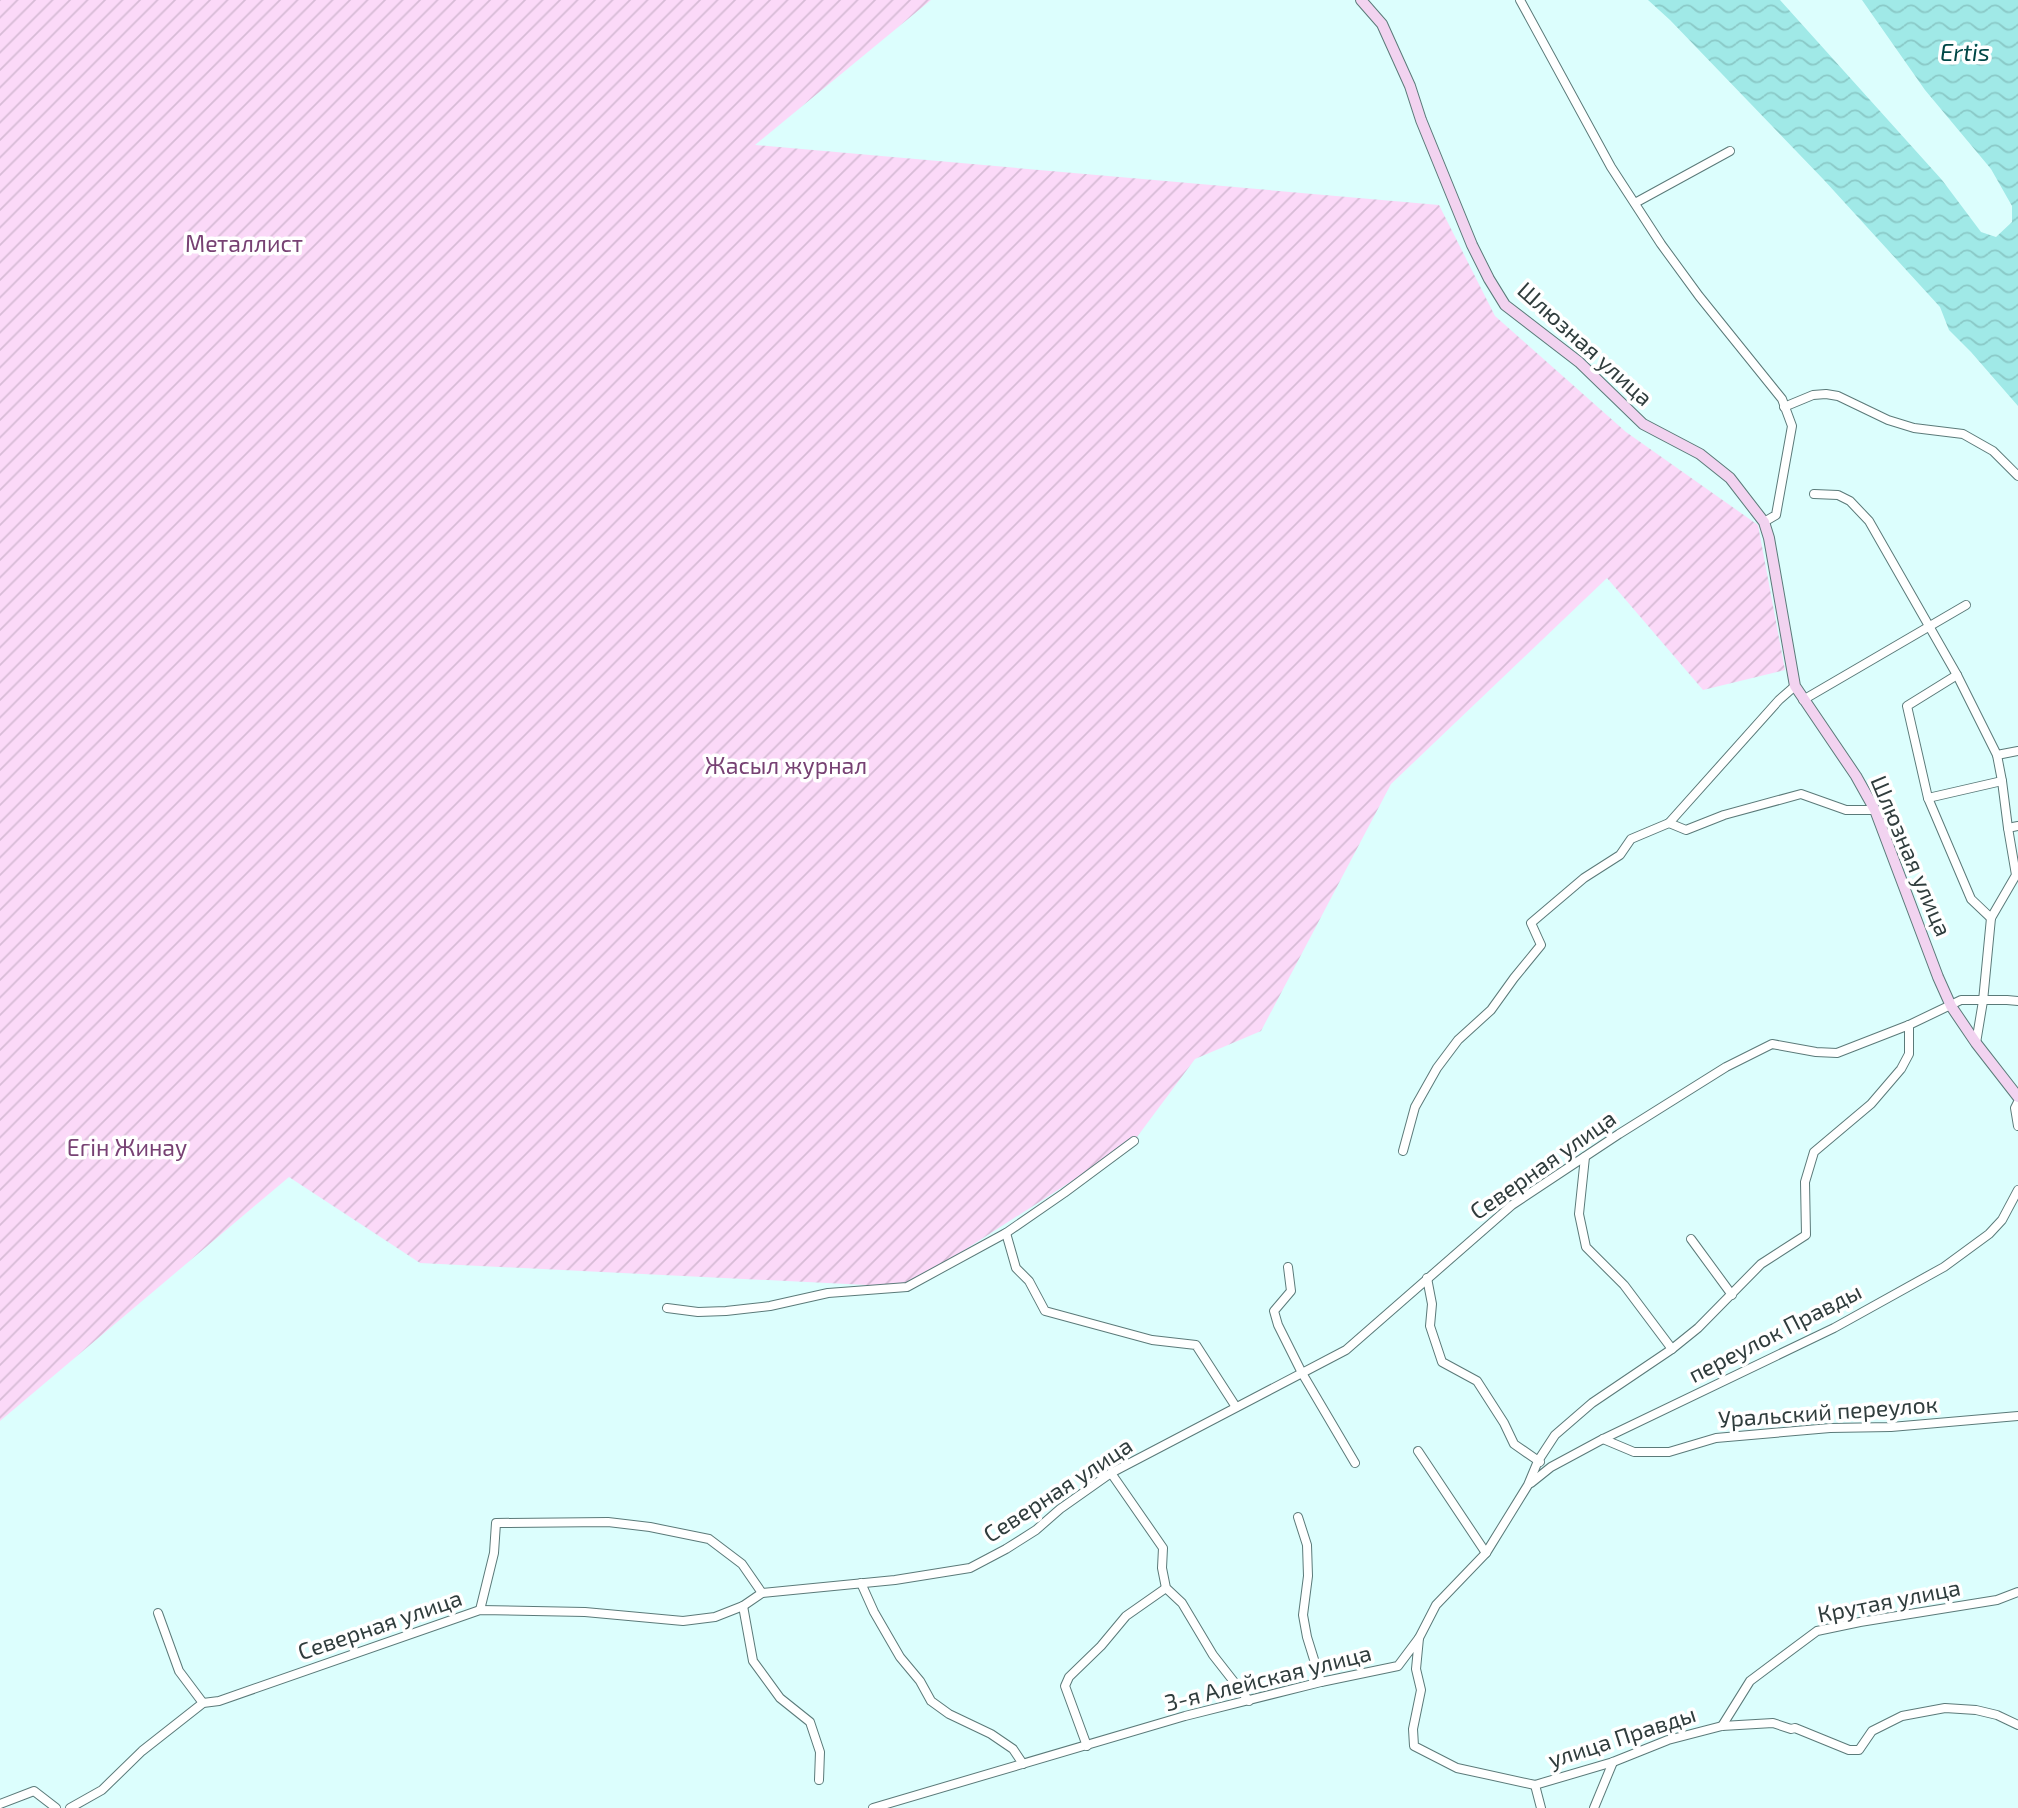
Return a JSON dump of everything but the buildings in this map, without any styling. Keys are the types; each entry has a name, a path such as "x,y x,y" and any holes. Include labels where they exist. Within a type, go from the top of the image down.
{"street":[{"name":"Шлюзная улица","path":"1361,0 1382,24 1410,86 1421,120 1472,245 1505,305 1579,362 1643,424 1700,454 1730,478 1764,522 1795,685 1856,776 1875,810 1951,1006 2018,1097"},
{"path":"1520,0 1611,167 1661,244 1782,399 1792,426 1776,515 1764,522"},
{"path":"1635,203 1730,151"},
{"path":"1784,407 1813,395 1838,396 1888,420 1914,428 1963,434 1993,451 2018,476"},
{"path":"1814,494 1838,495 1850,501 1869,521 1957,675 1997,755 2018,751"},
{"path":"1803,700 1966,605"},
{"path":"1957,675 1907,706 1928,799 1971,898 1992,918"},
{"path":"1403,1151 1415,1107 1437,1068 1458,1040 1492,1010 1541,946 1531,923 1584,878 1619,855 1631,839 1669,823 1795,685"},
{"name":"Шлюзная улица","path":"1976,1043 1992,918 2016,875 1997,755"},
{"path":"1928,799 2002,781"},
{"path":"1669,823 1686,830 1724,815 1801,794 1846,810 1875,810"},
{"path":"2008,828 2018,826"},
{"path":"1951,1006 1961,1000 2018,1001"},
{"name":"Северная улица","path":"70,1808 102,1790 142,1751 203,1703 219,1701 480,1610 585,1612 683,1621 715,1617 743,1606 762,1593 895,1580 970,1567 1036,1530 1060,1509 1111,1473 1346,1350 1511,1205 1619,1133 1726,1068 1772,1044 1837,1053 1951,1006"},
{"path":"1535,1785 1457,1769 1414,1746 1413,1729 1421,1690 1416,1669 1419,1638 1436,1605 1486,1553 1555,1435 1583,1411 1672,1349 1698,1328 1761,1264 1806,1235 1805,1182 1814,1152 1871,1104 1901,1069 1909,1054 1909,1025"},
{"path":"2018,1102 2015,1108 2018,1126"},
{"path":"667,1308 698,1312 726,1311 770,1306 828,1293 907,1287 1006,1233 1134,1141"},
{"path":"1585,1157 1579,1213 1586,1247 1610,1269 1672,1349"},
{"name":"переулок Правды","path":"1528,1485 1551,1467 1603,1439 1834,1328 1944,1267 1989,1234 2002,1220 2018,1190"},
{"path":"1006,1233 1016,1268 1030,1281 1045,1311 1152,1340 1196,1345 1236,1407"},
{"path":"1691,1239 1732,1295"},
{"path":"1287,1267 1290,1291 1274,1311 1278,1325 1302,1373 1355,1463"},
{"path":"1427,1278 1432,1304 1430,1326 1441,1362 1477,1381 1514,1444 1551,1467"},
{"name":"Уральский переулок","path":"1603,1439 1634,1452 1669,1452 1716,1438 2018,1416"},
{"path":"1418,1451 1486,1553"},
{"path":"1111,1473 1163,1548 1162,1568 1166,1588 1182,1603 1213,1655 1249,1701"},
{"path":"1298,1517 1307,1545 1308,1576 1303,1615 1321,1682"},
{"path":"480,1610 494,1553 496,1523 608,1522 709,1539 742,1564 762,1593"},
{"path":"861,1583 900,1657 920,1681 931,1701 949,1714 991,1734 1013,1749 1023,1764"},
{"path":"1087,1746 1065,1686 1069,1677 1101,1646 1126,1616 1166,1588"},
{"name":"Крутая улица","path":"1723,1726 1750,1681 1817,1631 1997,1600 2018,1592"},
{"path":"743,1606 753,1661 780,1698 810,1722 820,1752 819,1780"},
{"path":"158,1613 179,1671 203,1703"},
{"name":"3-я Алейская улица","path":"873,1808 1185,1716 1398,1666 1419,1638"},
{"name":"улица Правды","path":"1541,1808 1535,1785 1614,1762 1668,1740 1723,1726 1773,1723 1796,1728 1849,1750 1859,1750 1872,1731 1902,1716 1945,1708 1976,1710 1997,1715 2018,1725"},
{"path":"1594,1808 1614,1762"},
{"path":"0,1804 34,1791 56,1808"}],"green space":[{"name":"Жасыл журнал","path":"0,0 931,0 755,145 1439,205 1495,316 1626,432 1758,525 1785,670 1703,690 1607,578 1391,784 1261,1031 1195,1059 1134,1141 907,1287 420,1263 289,1177 0,1421"}],"water":[{"name":"Ertis","path":"1648,0 1780,0 1942,180 1981,232 1996,237 2012,222 2012,206 1991,169 1925,90 1862,0 2018,0 2018,406 1949,330 1940,307 1824,180"}],"park label":[{"name":"Металлист","path":"244,244"},
{"name":"Егін Жинау","path":"127,1148"}]}
